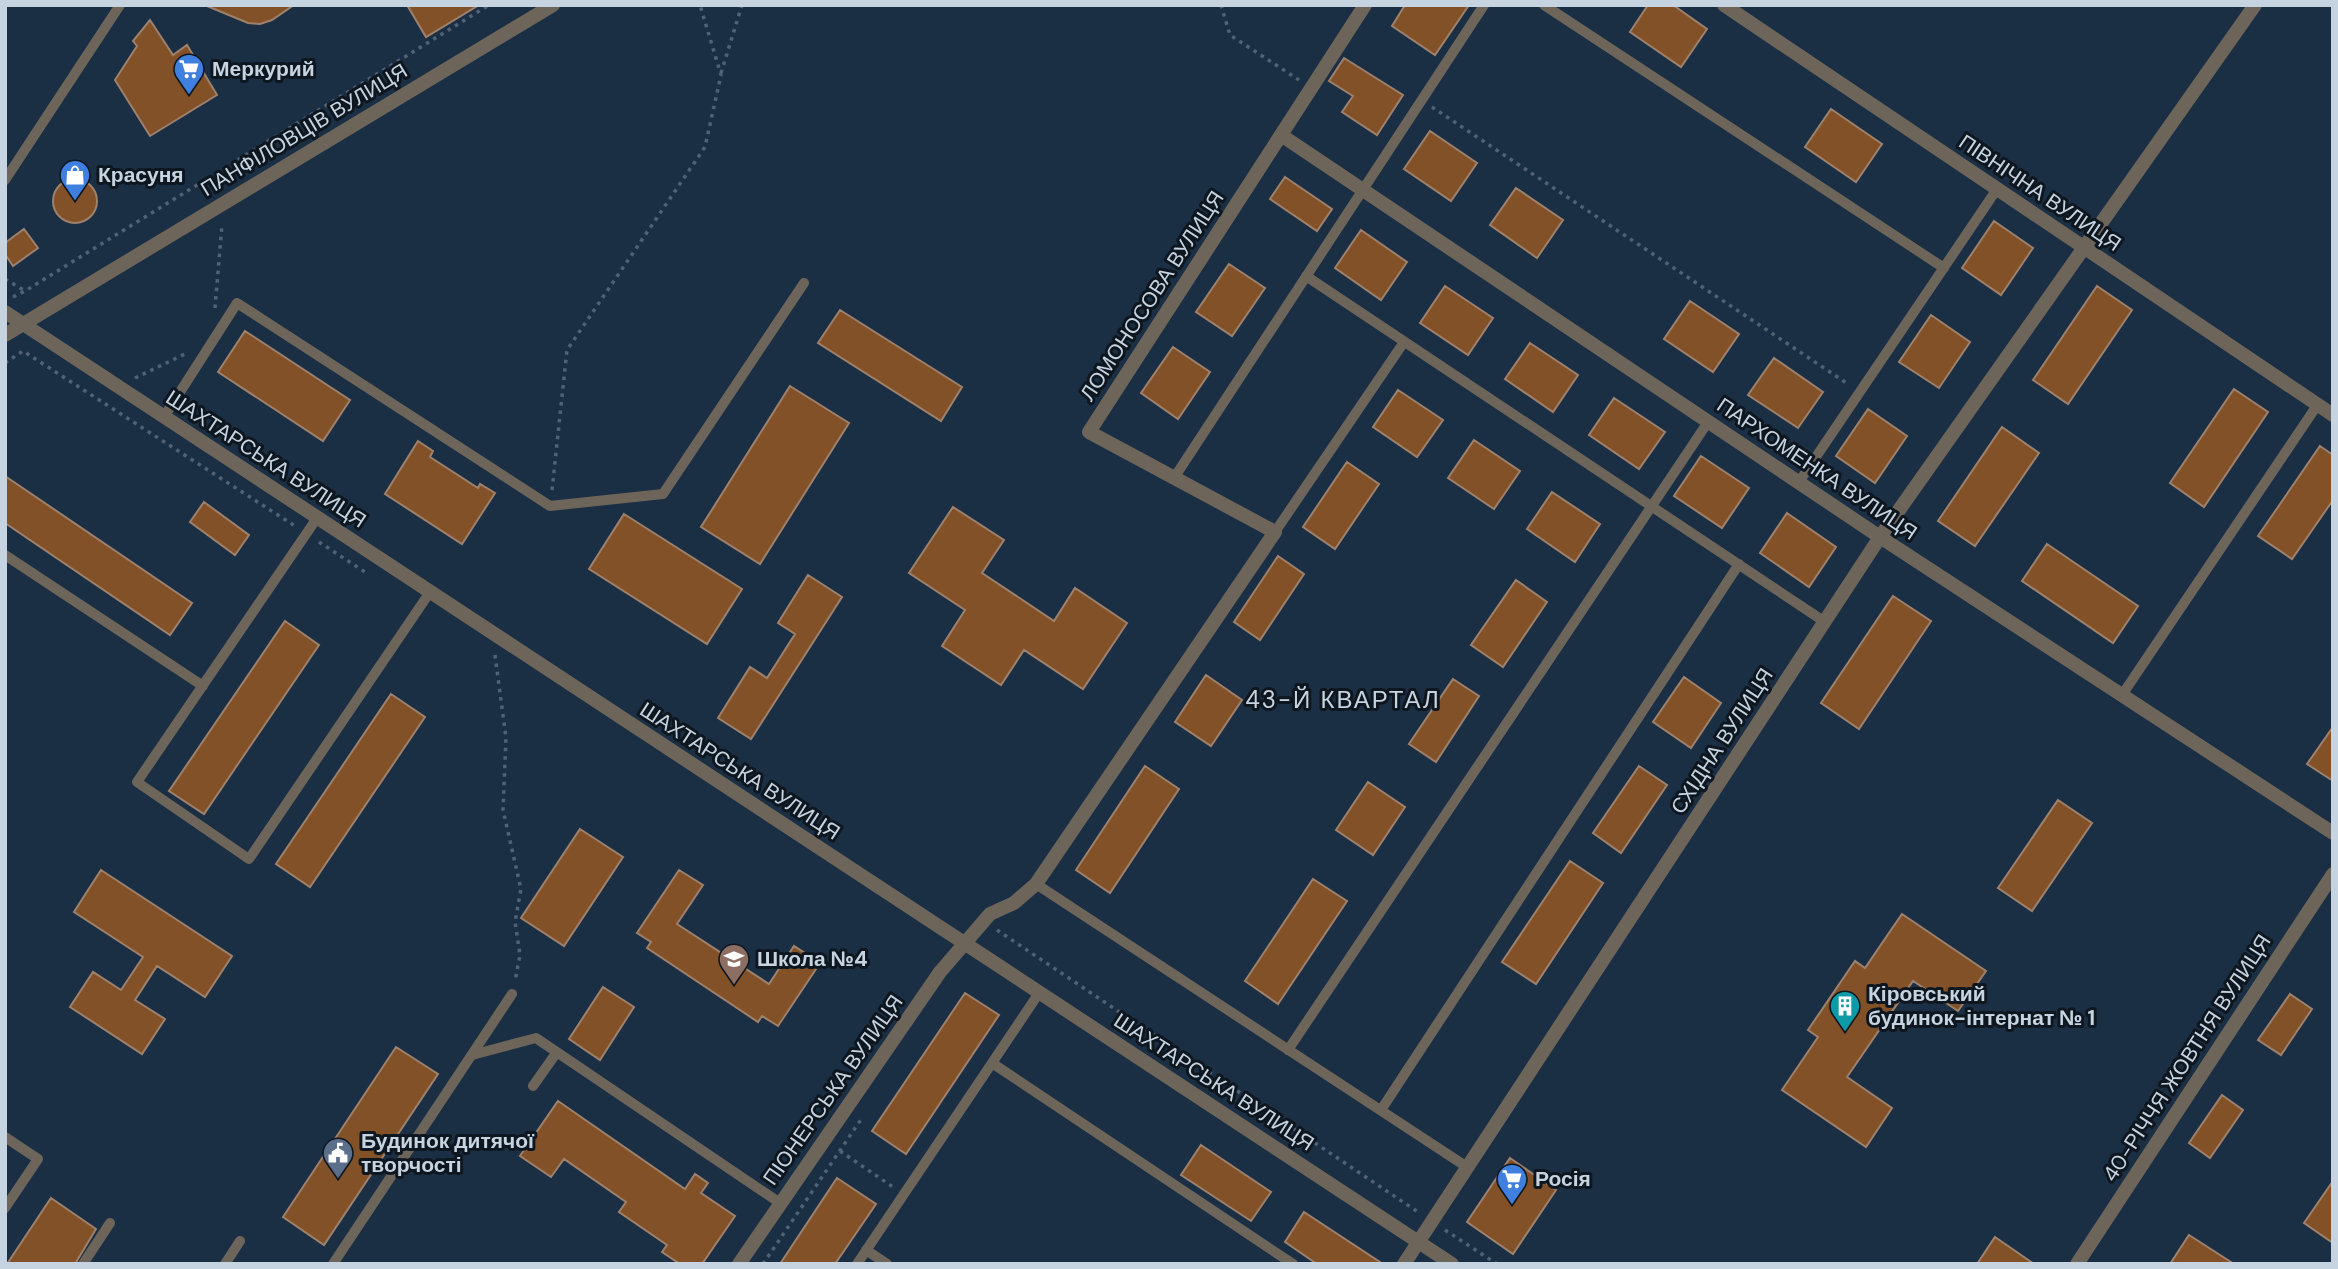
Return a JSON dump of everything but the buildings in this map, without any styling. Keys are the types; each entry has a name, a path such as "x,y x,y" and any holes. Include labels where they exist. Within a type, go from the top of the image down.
{"street":[{"name":"ПАНФІЛОВЦІВ ВУЛИЦЯ","path":"5,335 553,5"},
{"name":"ЛОМОНОСОВА ВУЛИЦЯ","path":"1275,532 1089,432 1365,5"},
{"name":"ПІВНІЧНА ВУЛИЦЯ","path":"1724,5 2333,415"},
{"name":"СХІДНА ВУЛИЦЯ","path":"1404,1264 1880,537 2255,5"},
{"name":"ПАРХОМЕНКА ВУЛИЦЯ","path":"1281,135 1880,537 2333,833"},
{"name":"ШАХТАРСЬКА ВУЛИЦЯ","path":"5,312 1452,1264"},
{"name":"ПІОНЕРСЬКА ВУЛИЦЯ","path":"739,1264 940,972 990,914 1014,903 1036,884 1275,532"},
{"name":"40-РІЧЧЯ ЖОВТНЯ ВУЛИЦЯ","path":"2077,1264 2333,874"}],"lane":[{"path":"5,180 120,5"},
{"path":"1174,478 1484,5"},
{"path":"1544,5 1944,268"},
{"path":"1798,482 1997,189"},
{"path":"1306,276 1825,622"},
{"path":"164,417 237,303 550,506 663,494 804,283"},
{"path":"1275,532 1404,342"},
{"path":"2122,695 2318,404"},
{"path":"1288,1050 1708,422"},
{"path":"317,518 137,782 249,859 430,592"},
{"path":"5,555 203,686"},
{"path":"1381,1110 1739,564"},
{"path":"1036,884 1467,1167"},
{"path":"857,1264 1039,993"},
{"path":"333,1264 512,994"},
{"path":"472,1055 536,1038 780,1203"},
{"path":"534,1086 557,1052"},
{"path":"992,1063 1285,1262"},
{"path":"5,1137 38,1159 5,1208"},
{"path":"83,1264 110,1223"},
{"path":"225,1264 240,1241"},
{"path":"866,1250 887,1264"}],"path":[{"path":"5,300 25,291 489,5"},
{"path":"700,5 721,75"},
{"path":"550,506 567,351 705,147 721,75 742,5"},
{"path":"1221,5 1230,35 1311,88"},
{"path":"1421,100 1860,392"},
{"path":"117,386 213,341 223,203"},
{"path":"5,279 25,291"},
{"path":"495,655 506,737 503,810 521,888 514,922 520,955 512,994"},
{"path":"984,921 1497,1264"},
{"path":"840,1151 904,1194"}],"place":[{"name":"Меркурий","path":"189,96"},
{"name":"Красуня","path":"75,202"},
{"name":"Школа №4","path":"734,986"},
{"name":"Кіровський будинок-інтернат № 1","path":"1845,1033"},
{"name":"Будинок дитячої творчості","path":"338,1180"},
{"name":"Росія","path":"1512,1206"}],"district":[{"name":"43-Й КВАРТАЛ","path":"1343,699"}]}
